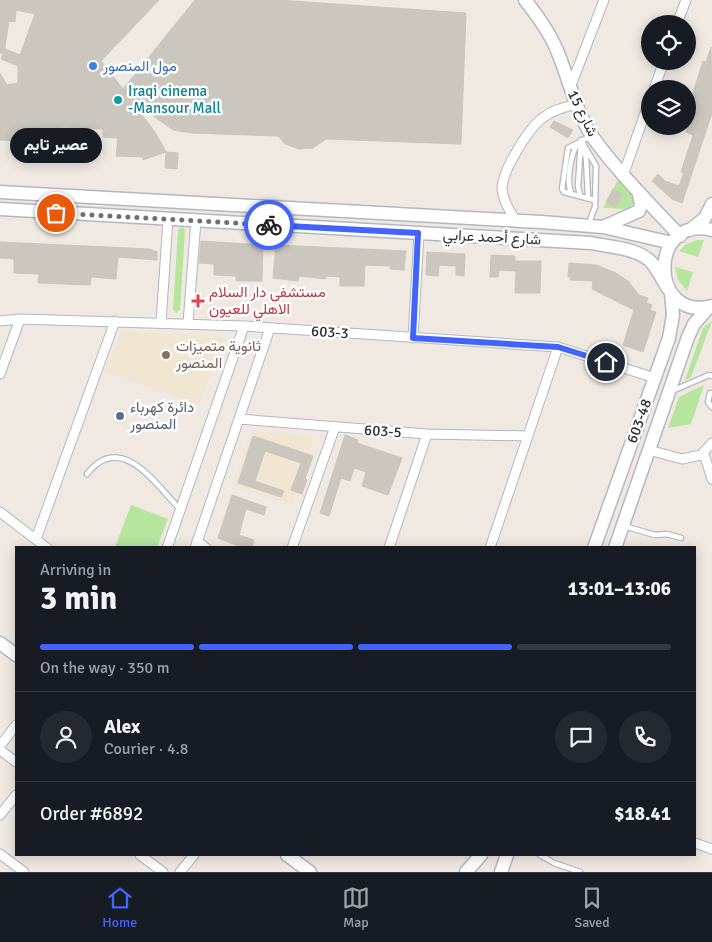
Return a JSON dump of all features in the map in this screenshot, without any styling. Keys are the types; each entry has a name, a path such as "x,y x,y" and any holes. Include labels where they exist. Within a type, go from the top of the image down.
{"main road":[{"name":"شارع 15","path":"525,0 545,26 576,104 586,138 624,173 638,191 681,236"},
{"path":"603,227 639,211 641,199 638,191"},
{"name":"شارع أحمد عرابي","path":"0,192 516,221 603,227 681,236 712,230"},
{"path":"681,236 705,218 712,204"},
{"name":"شارع أحمد عرابي","path":"0,210 591,243 618,248 646,258 652,263 669,290"},
{"name":"603-48","path":"595,546 672,327 669,290 663,264 681,236"},
{"path":"669,290 689,306 710,307"},
{"name":"603-48","path":"616,546 691,330 698,318 710,307"},
{"path":"0,644 15,654"},
{"path":"288,856 310,872"},
{"path":"466,872 481,856"},
{"path":"501,872 507,856"}],"street":[{"path":"570,88 604,0"},
{"path":"680,15 686,0"},
{"path":"516,221 504,200 502,188 504,176 528,133 538,121 550,113 576,104"},
{"path":"624,173 641,125"},
{"path":"162,323 168,219"},
{"path":"188,324 196,220"},
{"path":"413,338 418,233"},
{"path":"0,374 20,319"},
{"name":"603-3","path":"0,321 20,319 244,326 558,347 655,378"},
{"path":"36,539 115,321"},
{"path":"168,546 244,326"},
{"path":"196,544 270,328"},
{"path":"491,546 558,347"},
{"name":"603-5","path":"240,419 428,434 528,436"},
{"path":"293,546 335,427"},
{"path":"390,546 428,434"},
{"path":"649,450 682,459 701,456 712,443"},
{"path":"701,456 704,457 712,479"},
{"path":"0,512 45,546"},
{"path":"0,746 15,726"},
{"path":"0,750 15,761"},
{"path":"0,815 15,796"},
{"path":"696,843 712,849"},
{"path":"0,854 24,872"},
{"path":"141,856 163,872"},
{"path":"180,872 193,856"}],"lane":[{"path":"572,193 570,185 574,149 586,138"},
{"path":"586,138 568,148 562,189 594,200"},
{"path":"580,195 578,186 586,138"},
{"path":"586,138 588,197"},
{"path":"586,138 596,166 595,207 588,226"},
{"path":"669,392 709,375 712,376"},
{"path":"710,393 708,402 712,407"},
{"path":"87,474 95,464 107,458 126,461 140,466 149,473 180,509"},
{"path":"623,525 655,535 667,534 681,538"},
{"path":"542,856 554,864 580,872"}],"shaded area":[{"name":"ثانوية متميزات المنصور","path":"121,331 226,338 199,404 105,372"},
{"path":"251,431 314,437 291,505 234,485"}],"green space":[{"path":"620,176 636,194 636,201 628,209 603,208 606,202 616,207 622,194 613,189"},
{"path":"182,226 185,230 180,310 176,313 173,310 178,230"},
{"path":"697,240 704,240 698,257 679,251 685,245"},
{"path":"675,267 693,272 687,291 678,280"},
{"path":"712,321 691,377 685,380 703,328"},
{"path":"704,385 691,424 668,428 679,397"},
{"path":"131,505 168,519 157,546 115,546"}],"building":[{"path":"0,0 159,0 101,61 123,89 195,0 278,0 466,13 461,144 326,139 313,148 299,149 285,144 278,136 192,133 173,130 131,100 155,132 166,152 143,160 143,157 116,156 118,138 103,137 103,129 62,127 62,154 50,154 37,150 31,153 23,148 15,150 15,141 0,140 0,73 7,85 18,83 18,66 1,59 3,53 0,53","holes":["16,10 35,14 20,55 5,49 4,51 9,21 15,22"]},
{"path":"711,47 712,113 682,203 672,199 652,181 658,174 665,181 679,186 684,172 681,172 693,135 696,135 696,83 703,61 706,62"},
{"path":"554,121 573,130 568,138 550,127"},
{"path":"166,152 178,153 177,169 165,168"},
{"path":"613,189 622,194 616,207 606,202"},
{"path":"201,241 263,245 262,281 236,281 236,276 214,275 214,264 199,263"},
{"path":"0,242 150,249 157,252 157,260 118,257 116,279 91,277 90,285 38,283 39,274 14,273 14,259 0,258"},
{"path":"276,245 406,251 404,270 390,269 390,266 365,265 364,286 340,286 340,277 326,276 326,279 299,276 298,281 273,278"},
{"path":"427,252 465,254 464,276 456,275 456,266 439,265 438,276 426,275"},
{"path":"491,255 515,256 515,261 541,261 540,293 515,293 516,271 499,270 498,277 490,277"},
{"path":"569,263 596,265 616,273 628,281 639,295 648,298 646,303 652,305 650,310 656,312 643,352 623,345 634,310 592,289 593,281 570,280 571,277 568,277"},
{"path":"345,435 358,440 357,443 402,458 388,495 362,486 366,472 354,468 350,481 341,478 329,516 320,513"},
{"path":"253,436 313,456 302,494 291,490 301,463 265,451 255,481 284,491 281,497 238,483"},
{"path":"232,495 266,507 264,515 246,509 239,535 254,540 252,546 239,546 218,538"}],"way so far":[{"path":"56,213 269,225"}],"place":[{"name":"مول المنصور","path":"93,66"},
{"name":"Iraqi cinema -Mansour Mall","path":"118,100"},
{"name":"عصير تايم","path":"56,213"},
{"name":"مستشفى دار السلام الاهلي للعيون","path":"198,301"},
{"name":"ثانوية متميزات المنصور","path":"166,355"},
{"name":"دائرة كهرباء المنصور","path":"120,416"}],"route":[{"path":"269,225 418,233 413,338 558,347 606,362"}]}
